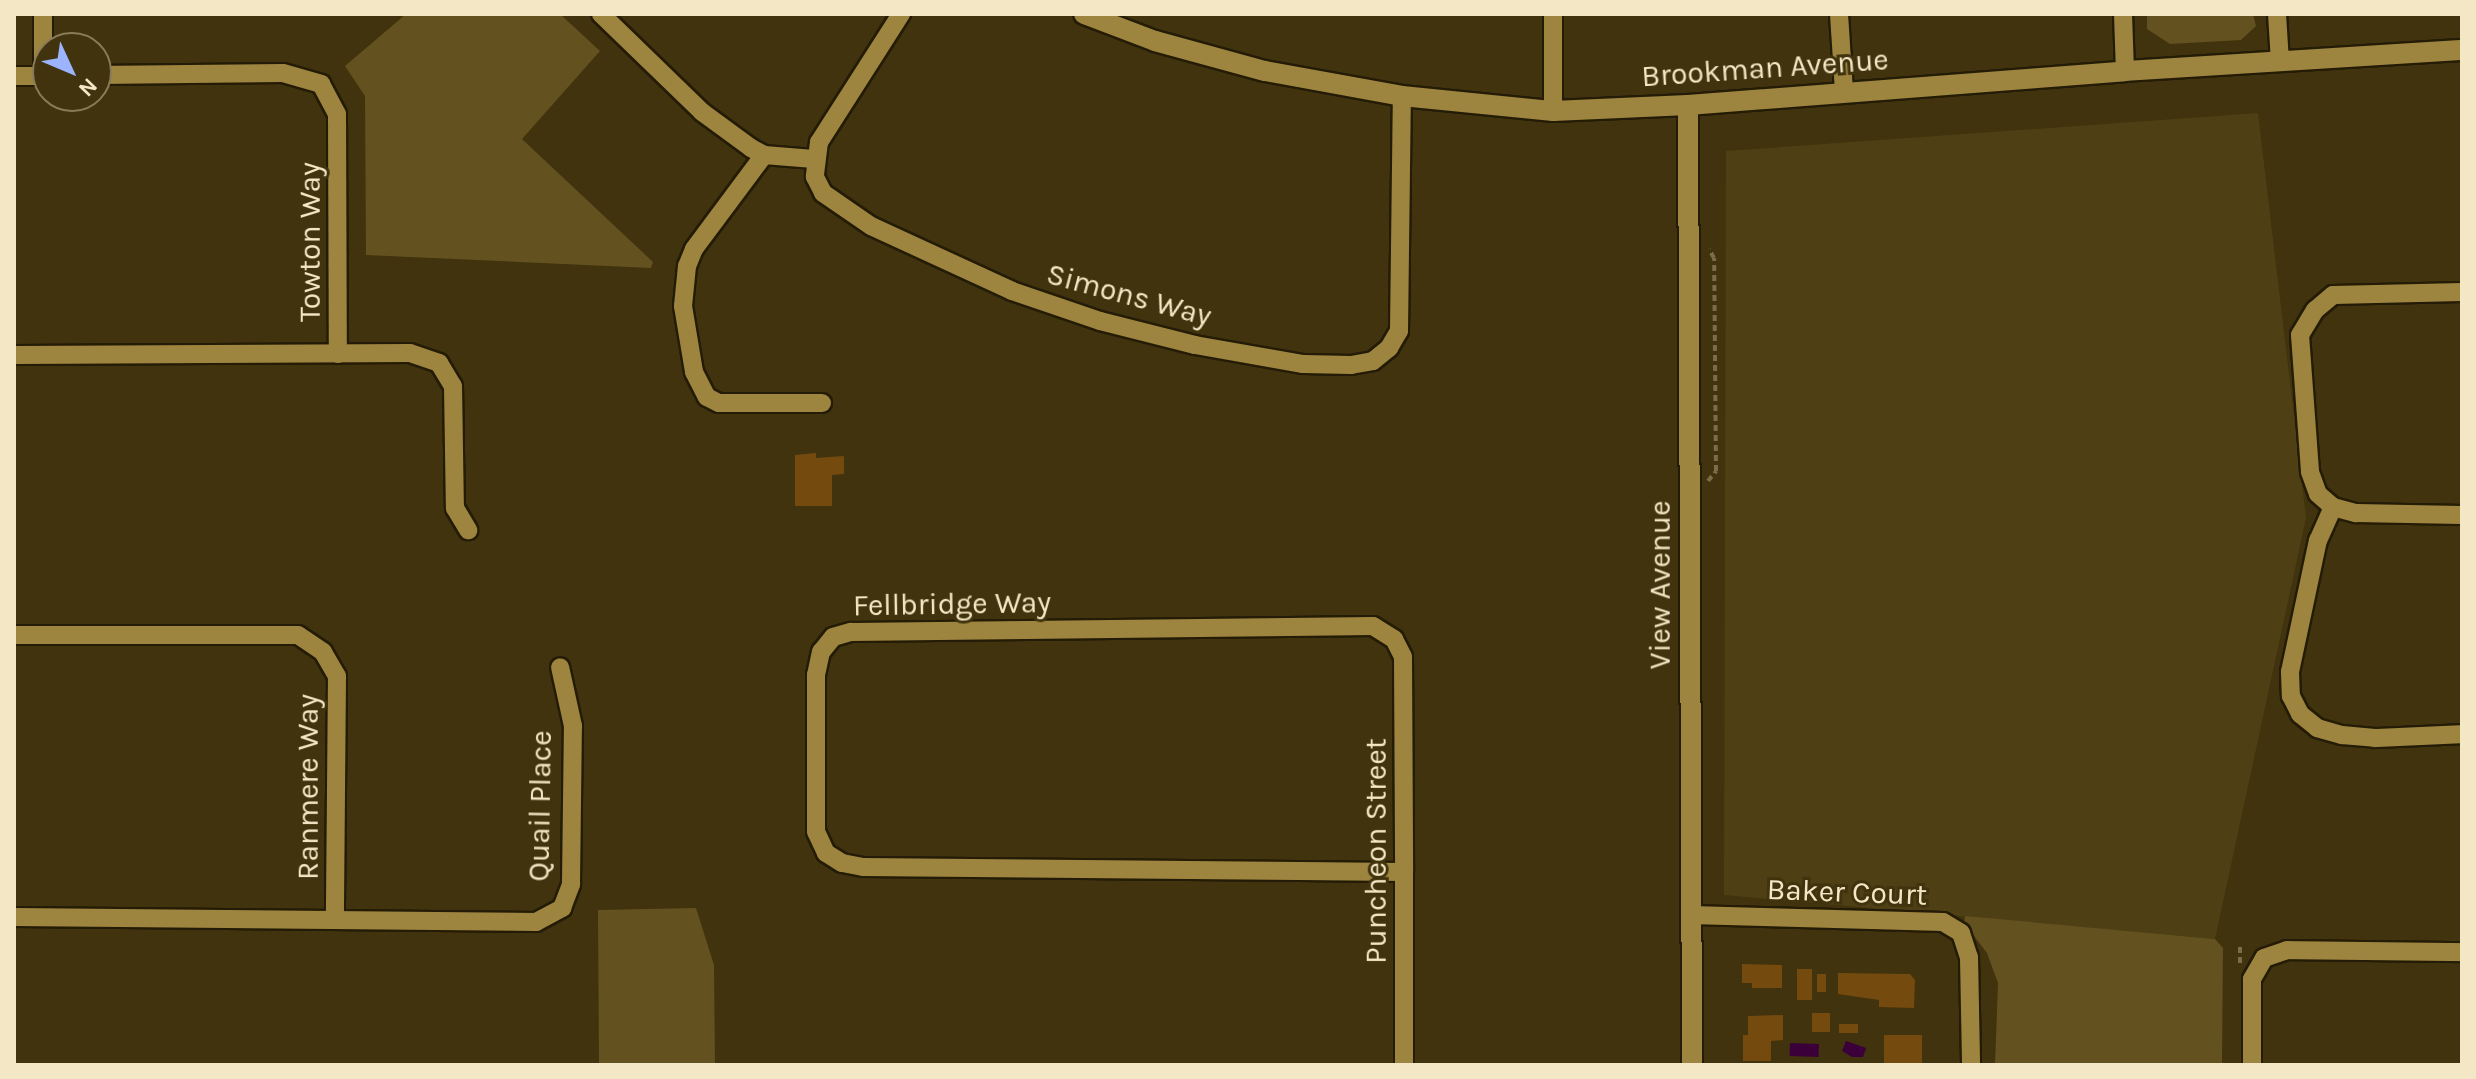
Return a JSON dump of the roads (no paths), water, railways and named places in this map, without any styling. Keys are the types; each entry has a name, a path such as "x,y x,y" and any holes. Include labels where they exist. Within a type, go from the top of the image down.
{"street":[{"path":"601,14 702,112 764,155 814,159 819,142 901,14"},
{"name":"Brookman Avenue","path":"1084,14 1217,59 1402,96 1553,111 1688,105 2125,71 2462,50"},
{"path":"1553,14 1553,111"},
{"path":"1839,14 1844,92"},
{"path":"2123,14 2125,71"},
{"path":"2277,14 2280,62"},
{"name":"Towton Way","path":"14,355 338,354 337,114 321,84 283,73 112,75"},
{"name":"Simons Way","path":"814,159 815,177 823,193 838,205 885,232 1012,291 1100,321 1195,345 1303,364 1351,365 1373,361 1389,348 1399,331 1402,96"},
{"name":"View Avenue","path":"1688,105 1692,1065"},
{"path":"764,155 694,249 687,266 683,306 694,372 707,397 719,403 822,403"},
{"path":"2462,292 2333,295 2315,310 2300,335 2310,472 2318,494 2333,507 2356,513 2462,515"},
{"path":"338,354 410,353 439,363 453,386 455,508 468,530"},
{"path":"2333,507 2318,540 2290,672 2291,696 2300,714 2317,728 2342,735 2375,738 2462,734"},
{"name":"Fellbridge Way","path":"1394,639 1373,626 851,632 833,637 821,652 816,675 816,832 826,853 842,863 863,867 1404,872"},
{"name":"Ranmere Way","path":"14,635 298,635 323,652 337,676 335,920 14,917"},
{"name":"Puncheon Street","path":"1394,639 1403,657 1404,1065"},
{"name":"Quail Place","path":"335,920 536,922 562,908 571,884 573,726 560,667"},
{"name":"Baker Court","path":"1691,915 1943,922 1961,933 1969,957 1971,1065"},
{"path":"2252,1065 2252,979 2264,958 2287,950 2462,952"}]}
